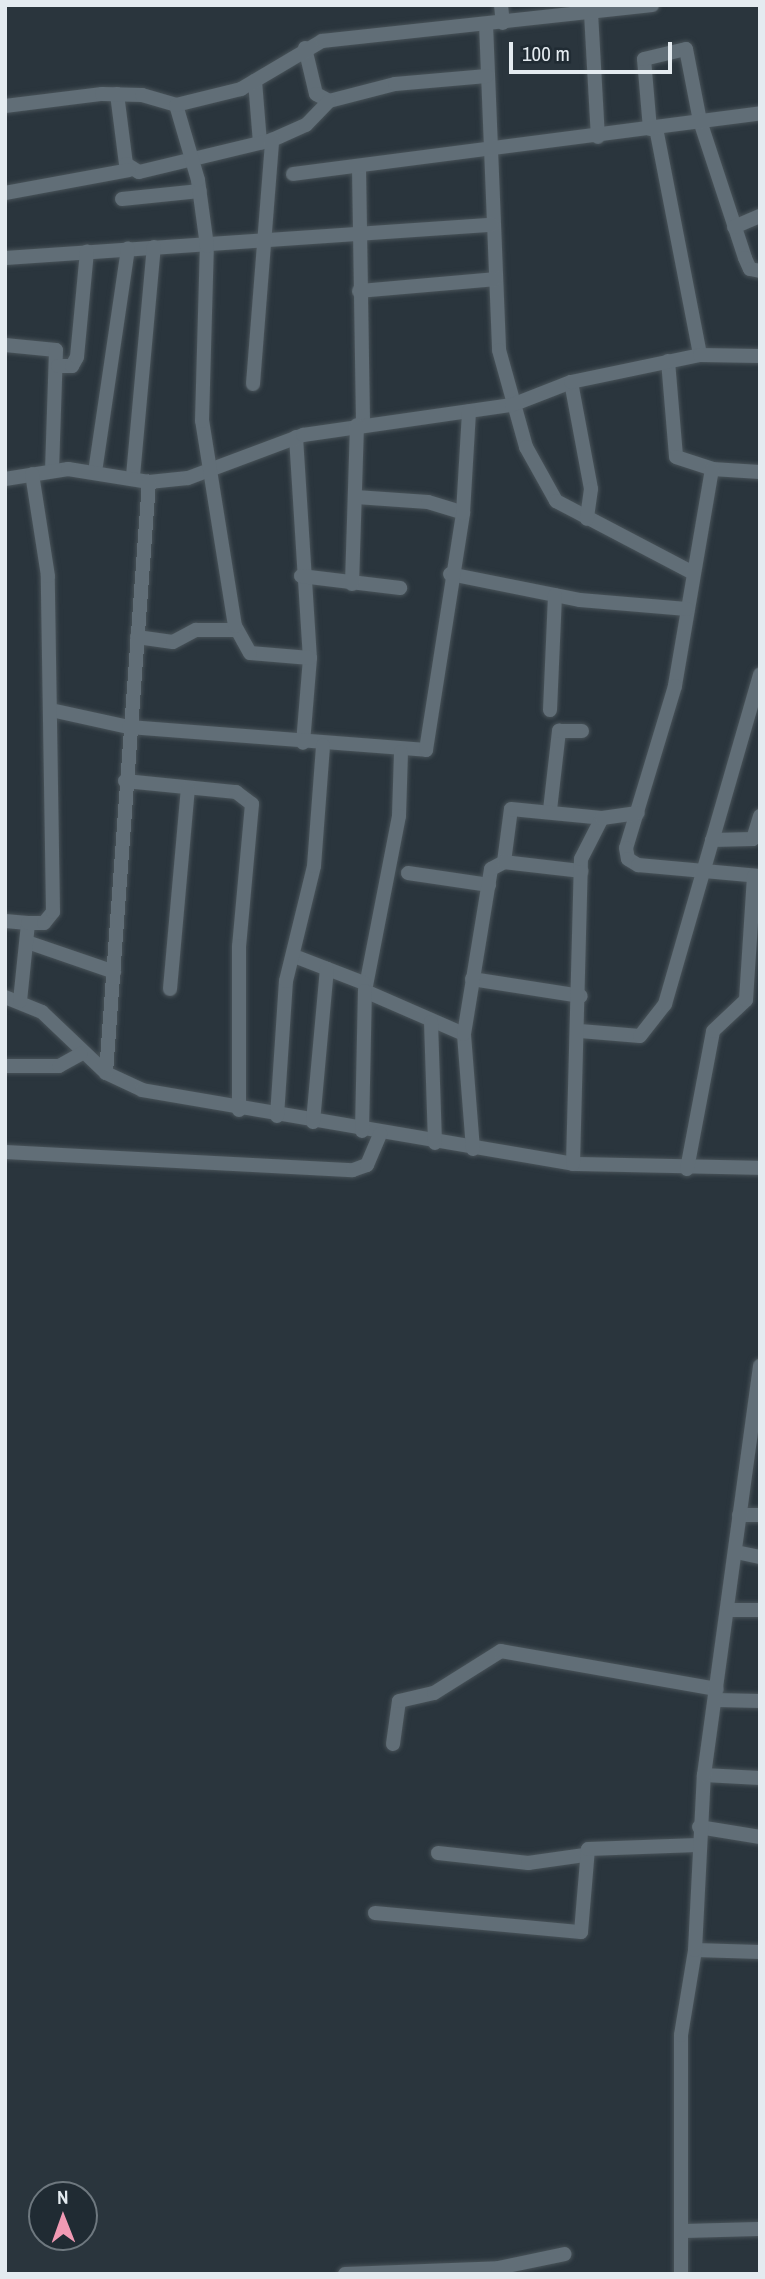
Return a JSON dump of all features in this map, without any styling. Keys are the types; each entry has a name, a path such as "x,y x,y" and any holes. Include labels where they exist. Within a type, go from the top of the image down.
{"street":[{"path":"501,5 503,23"},
{"path":"5,106 117,94 176,105 255,81 305,48 338,38 503,23 652,5"},
{"path":"591,13 598,136"},
{"path":"486,24 495,279 502,372 512,405 548,492 587,519 693,573"},
{"path":"305,48 316,94 329,101"},
{"path":"700,355 653,128 644,58 683,48 700,121 734,227 748,266 760,271"},
{"path":"5,193 193,160 266,142 306,125 329,101 395,84 487,76"},
{"path":"253,384 266,242 266,142 255,81"},
{"path":"117,94 130,170"},
{"path":"176,105 200,191 207,246 202,421 236,631 250,653 310,658"},
{"path":"293,174 489,153 760,113"},
{"path":"352,584 360,425 359,167"},
{"path":"122,200 200,191"},
{"path":"734,227 760,216"},
{"path":"5,258 492,225"},
{"path":"133,476 154,247"},
{"path":"95,472 128,248"},
{"path":"58,366 72,366 77,357 87,251"},
{"path":"359,291 495,279"},
{"path":"5,345 51,347 58,366 52,470"},
{"path":"5,479 52,470 133,476 149,482 208,471 296,437 360,425 512,405 571,382 700,355 760,355"},
{"path":"668,361 671,448 686,462 712,469 760,472"},
{"path":"571,382 592,489 587,519"},
{"path":"51,710 129,727 401,752 426,750 430,741 450,574 463,513 469,411"},
{"path":"296,437 302,576 310,658 303,743"},
{"path":"687,1169 713,1031 746,1000 757,876 698,873 628,859 638,813 675,686 712,469"},
{"path":"5,920 44,923 53,912 47,562 32,474"},
{"path":"106,1073 125,781 149,482"},
{"path":"356,497 428,502 463,513"},
{"path":"450,574 555,596 687,609"},
{"path":"302,576 400,588"},
{"path":"550,710 555,596"},
{"path":"137,637 173,642 196,631 236,631"},
{"path":"580,1031 631,1038 646,1030 669,995 698,873 712,840 760,674"},
{"path":"550,810 559,731 582,731"},
{"path":"277,1116 294,956 315,857 323,745"},
{"path":"362,1131 365,987 399,816 401,752"},
{"path":"125,781 236,792 252,804 239,946 239,1110"},
{"path":"170,989 188,789"},
{"path":"504,862 508,812 550,810 602,818 638,813"},
{"path":"712,840 753,839 760,816"},
{"path":"573,1164 581,996 581,871 585,846 602,818"},
{"path":"473,1149 464,1034 491,869 504,862 581,871"},
{"path":"408,873 489,885"},
{"path":"20,1002 30,943 28,923"},
{"path":"30,943 114,972"},
{"path":"294,956 365,987 431,1022 464,1034"},
{"path":"313,1122 327,969"},
{"path":"472,979 581,996"},
{"path":"5,997 41,1012 81,1054 106,1073 142,1090 239,1110 573,1164 687,1169 760,1168"},
{"path":"431,1022 435,1143"},
{"path":"5,1066 59,1066 81,1054"},
{"path":"5,1152 353,1170 367,1165 380,1134"},
{"path":"681,2274 681,2035 695,1950 699,1827 704,1775 730,1610 739,1514 753,1450 760,1366"},
{"path":"739,1514 760,1515"},
{"path":"736,1552 760,1557"},
{"path":"730,1610 760,1610"},
{"path":"393,1744 399,1701 435,1693 501,1651 760,1701"},
{"path":"704,1775 760,1778"},
{"path":"699,1827 760,1837"},
{"path":"438,1853 528,1863 584,1855 598,1846 698,1845"},
{"path":"375,1913 581,1932 584,1855"},
{"path":"695,1950 760,1952"},
{"path":"681,2231 760,2229"},
{"path":"345,2274 498,2268 565,2255"}]}
